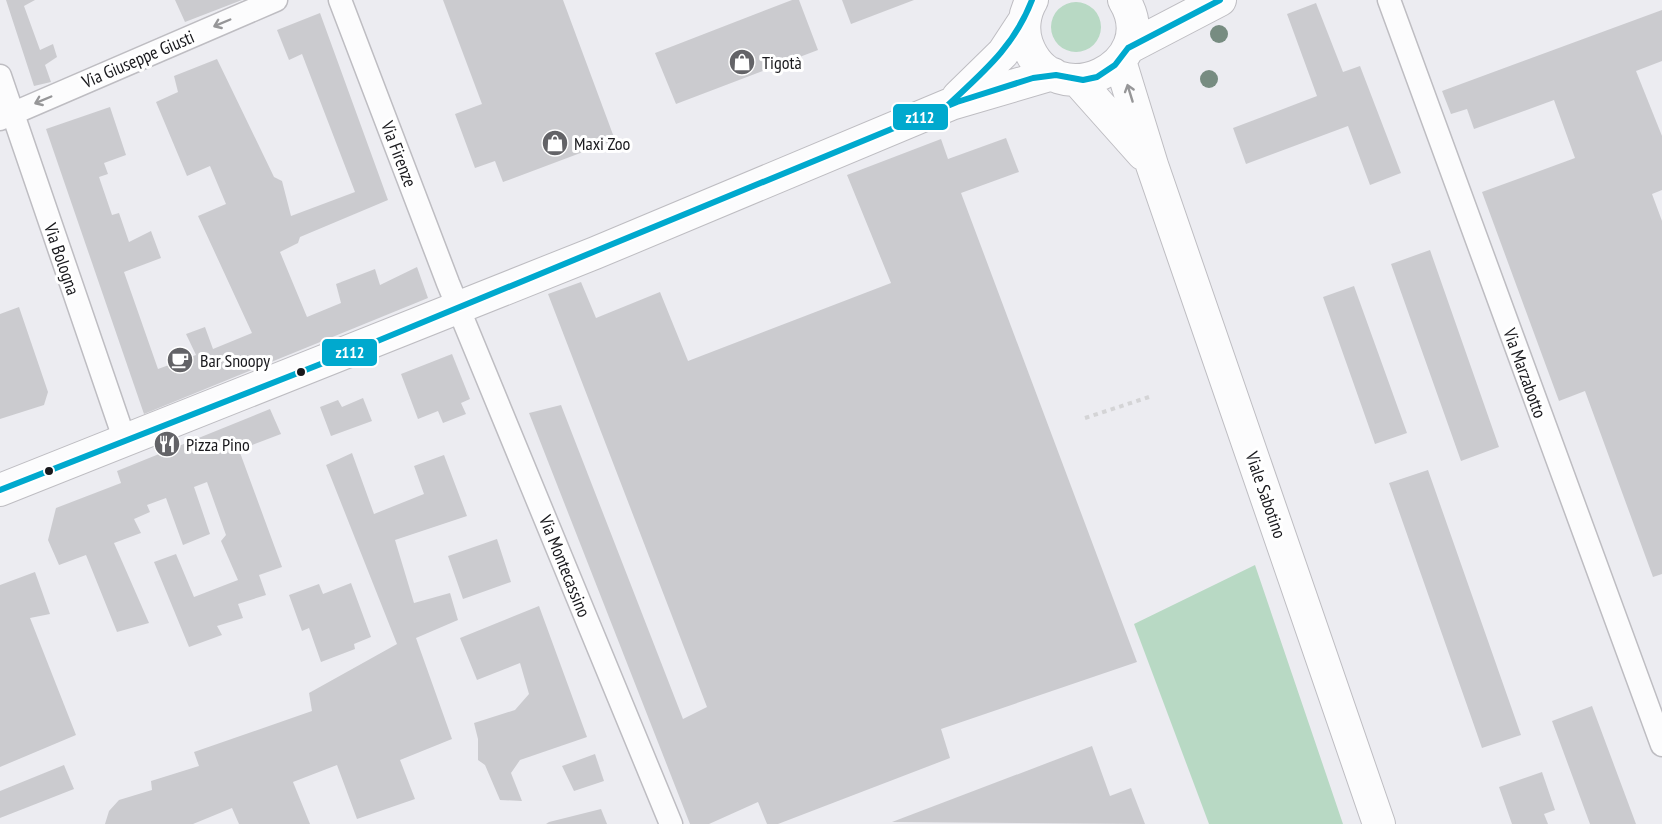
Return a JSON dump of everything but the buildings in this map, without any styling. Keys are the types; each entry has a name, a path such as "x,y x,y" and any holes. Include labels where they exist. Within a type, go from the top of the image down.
{"street":[{"name":"Via Giuseppe Giusti","path":"5,116 276,0"},
{"name":"Via Firenze","path":"340,0 458,308"},
{"path":"1124,0 1131,19 1124,55"},
{"path":"0,490 458,308 951,104 1065,77 1101,75 1124,55 1220,0"},
{"name":"Via Marzabotto","path":"1389,0 1662,746"},
{"path":"951,104 1003,53 1029,6"},
{"name":"Viale Sabotino","path":"1029,6 1025,37 1030,52 1040,65 1065,77 1152,165"},
{"name":"Viale Sabotino","path":"1124,55 1152,165 1379,824"},
{"name":"Via Bologna","path":"0,76 5,116 125,441"},
{"name":"Via Montecassino","path":"458,308 671,824"}],"path":[{"path":"1085,418 1149,396"}],"green space":[{"path":"1076,2 1090,6 1097,13 1101,27 1097,41 1090,48 1076,52 1062,48 1055,41 1051,27 1055,13 1062,6"},
{"path":"1255,565 1343,824 1209,824 1134,624"}],"transit line":[{"name":"z112","path":"948,105 985,70 1007,45 1025,17 1032,0"},
{"name":"z112","path":"0,490 341,356 957,102 1033,78 1056,75 1083,80 1097,77 1115,65 1128,48 1220,0"}],"place":[{"name":"Tigotà","path":"742,62"},
{"name":"Maxi Zoo","path":"555,143"},
{"name":"Bar Snoopy","path":"180,360"},
{"name":"Pizza Pino","path":"167,444"}]}
